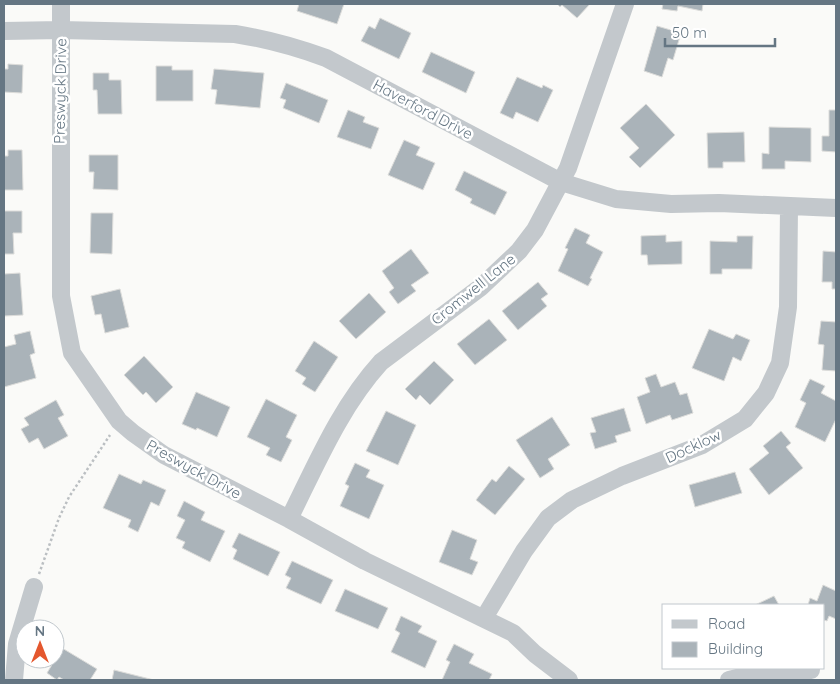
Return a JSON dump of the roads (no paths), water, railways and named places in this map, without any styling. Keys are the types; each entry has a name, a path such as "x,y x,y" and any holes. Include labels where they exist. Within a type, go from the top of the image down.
{"street":[{"name":"Preswyck Drive","path":"61,4 61,296 72,353 119,421 164,455 365,560 513,633 569,680"},
{"name":"Cromwell Lane","path":"289,519 329,439 359,388 369,375 381,362 480,287 519,251 535,230 561,182 591,104 625,4"},
{"name":"Haverford Drive","path":"4,31 61,30 235,34 296,47 326,58 561,182 616,199 670,204 719,203 836,208"},
{"name":"Docklow","path":"484,618 524,551 548,518 572,500 622,476 702,445 745,419 766,393 780,363 788,307 789,207"},
{"path":"14,680 17,644 34,587"},
{"path":"729,680 753,674 811,670"}]}
